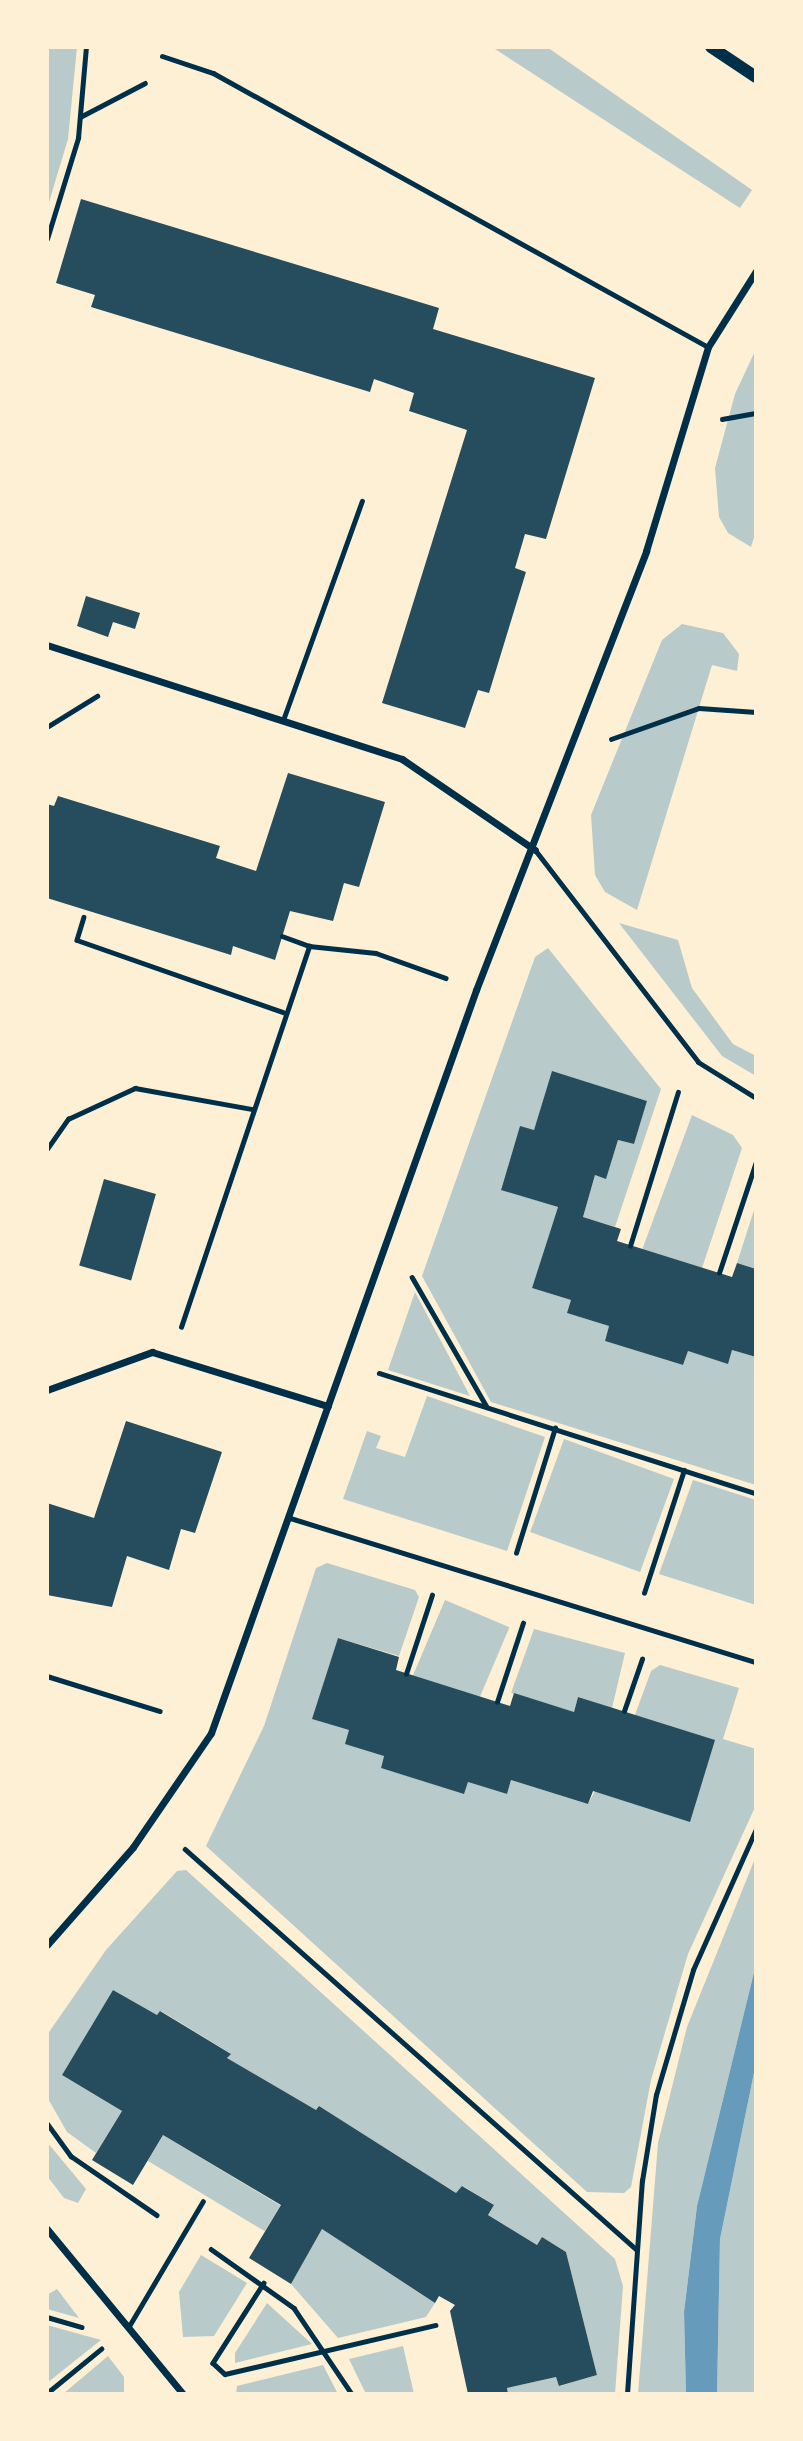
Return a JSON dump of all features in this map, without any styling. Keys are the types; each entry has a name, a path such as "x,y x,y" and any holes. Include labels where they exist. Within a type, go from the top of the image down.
{"street":[{"path":"711,47 756,77"},
{"path":"47,1945 191,1770 234,1677 476,990 535,850 646,551 708,347 756,271"},
{"path":"47,645 402,759 535,850"},
{"path":"47,1390 132,1355 172,1355 328,1406"},
{"path":"47,2229 130,2326 183,2394"}],"lane":[{"path":"162,56 213,73 708,347"},
{"path":"283,720 362,501"},
{"path":"535,850 698,1062 756,1098"},
{"path":"290,1518 756,1662"},
{"path":"130,2326 203,2201"}],"path":[{"path":"47,239 80,117 86,47"},
{"path":"80,117 152,79 162,56"},
{"path":"719,419 756,413"},
{"path":"47,727 97,695"},
{"path":"611,739 699,708 756,712"},
{"path":"84,917 77,940 283,1012"},
{"path":"282,936 309,946 376,953 476,990"},
{"path":"172,1355 283,1012 309,946"},
{"path":"47,1149 68,1119 135,1088 252,1110"},
{"path":"631,1246 678,1092"},
{"path":"719,1273 756,1162"},
{"path":"412,1277 488,1408"},
{"path":"379,1373 756,1493"},
{"path":"512,1567 555,1428"},
{"path":"640,1606 684,1470"},
{"path":"406,1674 433,1593"},
{"path":"497,1702 524,1619"},
{"path":"624,1712 643,1656"},
{"path":"47,1676 160,1711"},
{"path":"627,2394 636,2249 656,2095 693,1970 756,1829"},
{"path":"185,1849 636,2249"},
{"path":"264,2283 212,2363 225,2374 435,2325"},
{"path":"47,2393 130,2326"}],"shaded area":[{"path":"47,47 77,47 68,139 47,209"},
{"path":"492,47 547,47 752,190 740,208"},
{"path":"756,349 756,531 751,547 728,533 719,517 715,468 735,394"},
{"path":"682,624 723,633 739,654 737,671 712,665 637,910 605,892 595,875 591,815 662,640"},
{"path":"619,923 678,940 692,988 733,1044 756,1056 756,1076 722,1056"},
{"path":"548,948 661,1089 615,1227 583,1217 595,1175 606,1178 618,1140 634,1144 647,1101 552,1072 534,1130 520,1127 501,1189 558,1207 532,1288 571,1300 568,1313 609,1326 605,1341 683,1365 688,1351 727,1363 732,1350 756,1357 756,1485 491,1402 422,1276 535,957"},
{"path":"692,1115 733,1135 742,1148 702,1268 642,1250"},
{"path":"756,1204 756,1269 737,1263"},
{"path":"415,1292 470,1396 388,1370"},
{"path":"427,1396 545,1437 507,1551 343,1499 367,1431 381,1436 376,1448 405,1457"},
{"path":"564,1439 674,1479 640,1572 530,1532"},
{"path":"693,1480 756,1500 756,1605 659,1574"},
{"path":"327,1563 415,1590 419,1597 399,1656 338,1638 313,1719 349,1730 384,1756 381,1768 464,1793 468,1782 507,1794 511,1780 588,1804 635,1715 651,1671 660,1665 739,1688 723,1739 756,1749 756,1805 688,1954 651,2080 631,2187 624,2193 587,2192 206,1846 264,1726 316,1568"},
{"path":"445,1600 509,1627 477,1703 413,1675"},
{"path":"534,1629 625,1653 612,1708 578,1697 574,1712 511,1693"},
{"path":"756,1856 756,1964 697,2206 684,2312 686,2394 638,2394 658,2143 687,2027"},
{"path":"186,1870 615,2259 623,2286 615,2394 508,2394 507,2388 556,2377 560,2386 597,2375 566,2252 542,2237 537,2245 488,2215 494,2205 463,2186 456,2193 319,2106 316,2110 227,2058 230,2053 161,2011 157,2015 113,1990 62,2075 122,2111 96,2153 67,2132 47,2097 47,2035 106,1950 177,1871"},
{"path":"756,2063 756,2394 717,2394 720,2239"},
{"path":"163,2135 280,2206 265,2231 148,2161"},
{"path":"47,2142 86,2189 78,2203 64,2198 47,2176"},
{"path":"322,2229 435,2303 426,2317 338,2338 291,2284"},
{"path":"201,2255 247,2283 214,2336 183,2337 179,2292"},
{"path":"57,2289 79,2318 47,2309 47,2295"},
{"path":"267,2303 312,2344 235,2363 235,2353"},
{"path":"47,2325 101,2340 47,2383"},
{"path":"403,2346 414,2394 366,2394 349,2359"},
{"path":"108,2356 124,2377 124,2394 63,2394"},
{"path":"323,2365 338,2394 236,2394 237,2386"}],"water":[{"path":"756,1964 756,2063 720,2239 717,2394 686,2394 684,2312 697,2206"}],"building":[{"path":"81,199 439,308 433,329 595,378 546,539 525,534 515,568 526,572 489,693 478,690 465,728 382,703 467,430 409,411 414,393 374,379 370,392 91,307 95,295 56,283"},
{"path":"86,596 140,613 135,629 113,622 108,637 77,626"},
{"path":"288,773 385,802 359,887 344,883 333,921 290,911 275,960 233,946 231,955 47,898 47,804 54,806 58,796 220,846 216,858 256,871"},
{"path":"552,1071 647,1101 634,1144 618,1140 606,1179 595,1175 583,1217 621,1229 617,1241 732,1277 737,1263 756,1269 756,1357 732,1350 728,1364 688,1351 683,1365 605,1341 609,1326 567,1313 571,1300 532,1288 558,1207 501,1190 520,1126 534,1130"},
{"path":"104,1179 156,1194 131,1280 79,1266"},
{"path":"126,1421 222,1452 195,1533 181,1529 169,1570 127,1556 112,1607 47,1595 47,1503 94,1518"},
{"path":"338,1638 399,1657 396,1670 510,1706 514,1693 574,1712 578,1697 715,1740 690,1822 593,1791 588,1804 511,1780 507,1794 468,1782 464,1794 381,1768 384,1756 345,1744 349,1730 312,1719"},
{"path":"113,1990 157,2015 160,2011 231,2054 227,2058 316,2110 319,2106 456,2193 462,2186 494,2205 488,2215 537,2245 542,2237 566,2252 597,2375 559,2386 556,2377 507,2388 508,2394 468,2394 450,2311 455,2305 439,2296 435,2303 322,2229 291,2284 249,2258 281,2205 163,2135 133,2185 92,2160 122,2111 62,2075"}]}
